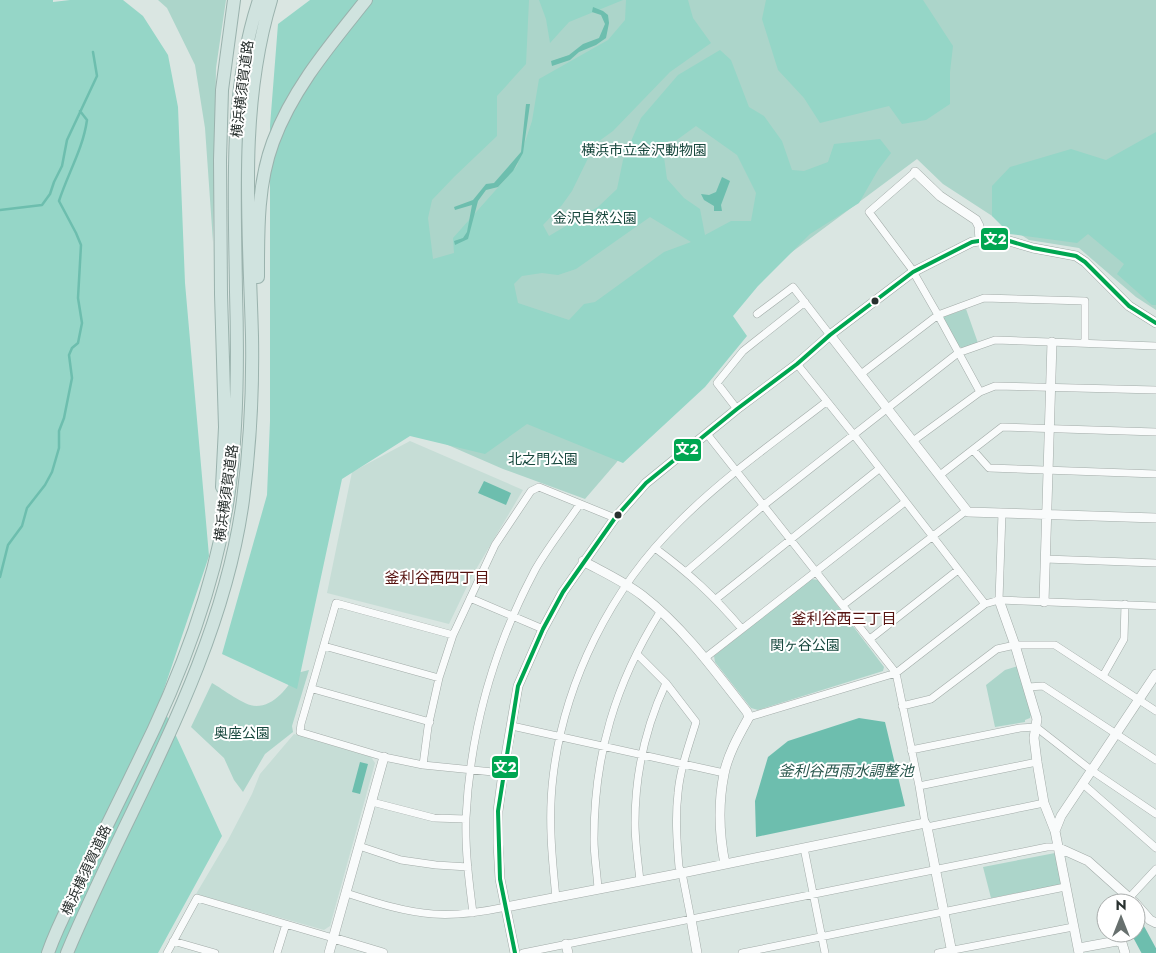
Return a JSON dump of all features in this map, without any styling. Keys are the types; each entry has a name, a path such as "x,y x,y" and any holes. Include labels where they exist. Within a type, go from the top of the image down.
{"highway":[{"path":"214,569 226,427 221,294 221,114 227,44 234,0"},
{"path":"243,502 257,420 259,374 259,222 265,171 272,143 295,96 366,0"},
{"name":"横浜横須賀道路","path":"48,953 82,876 166,702 182,663 214,569 229,490 236,400 234,182 238,98 249,37 264,2"},
{"name":"横浜横須賀道路","path":"67,953 190,685 222,595 233,553 243,502 250,436 252,374 248,232 249,140 264,2"}],"street":[{"path":"980,240 979,226 976,220 940,196 915,172 869,212 912,272 980,392"},
{"path":"515,953 500,879 498,811 518,686 563,592 615,518 646,483 737,409 797,364 830,335 912,272 964,245 980,240 1006,240 1033,248 1076,256 1085,262 1129,306 1156,323"},
{"path":"757,314 793,287 968,512 1156,518"},
{"path":"861,374 938,315 984,298 1085,301 1085,343"},
{"path":"737,409 716,383 743,351 805,302"},
{"path":"687,572 764,505 958,353 995,340 1156,346"},
{"path":"1044,602 1052,342"},
{"path":"797,364 985,604"},
{"path":"913,441 980,392 994,386 1156,390"},
{"path":"556,898 551,854 550,816 553,777 560,738 578,676 591,646 626,585 655,548 680,521 738,471 826,402"},
{"path":"940,475 1002,427 1156,432"},
{"path":"707,434 896,673 952,952"},
{"path":"973,450 989,468 1156,474"},
{"path":"716,598 879,469"},
{"path":"423,765 439,678 453,635 495,545 535,488 539,487 615,518"},
{"path":"705,658 905,502"},
{"path":"472,913 466,819 470,771 478,720 492,670 512,617 536,569 580,504"},
{"path":"843,605 966,510"},
{"path":"1002,513 999,600 1015,644 1037,719 1034,738 1044,803 1055,831 1079,951 1117,941 1122,943 1124,953"},
{"path":"655,548 687,572 716,598 742,629"},
{"path":"1045,559 1156,563"},
{"path":"583,561 642,596 680,630 705,658 749,717"},
{"path":"870,639 958,570"},
{"path":"470,598 544,629"},
{"path":"725,864 720,842 724,773 734,745 749,717 896,673 985,604 999,600 1156,606"},
{"path":"453,635 336,603 300,732 384,757 423,765 503,773"},
{"path":"1103,676 1124,639 1125,604"},
{"path":"598,889 594,825 603,747 616,698 627,673 660,612"},
{"path":"902,706 931,699 997,650 1015,644 1055,645 1156,711"},
{"path":"324,646 439,678"},
{"path":"637,654 666,683 696,722 683,764 678,792 676,821 679,867 692,919 697,953"},
{"path":"1055,831 1061,816 1156,674"},
{"path":"640,880 635,823 637,789 642,755 666,683"},
{"path":"1028,687 1043,686 1156,760"},
{"path":"312,689 430,722"},
{"path":"512,726 724,773"},
{"path":"911,750 1020,728 1036,727 1091,770 1156,814"},
{"path":"329,953 384,757"},
{"path":"919,786 1037,762"},
{"path":"1083,784 1156,848"},
{"path":"372,802 434,818 466,819"},
{"path":"346,893 395,908 433,914 472,913 506,908 640,880 1044,803"},
{"path":"359,846 401,860 468,867"},
{"path":"523,953 567,948 692,919 1048,846 1058,846 1088,861 1125,893"},
{"path":"804,848 825,953"},
{"path":"1140,893 1156,870"},
{"path":"742,953 1065,887"},
{"path":"167,953 197,898 382,953"},
{"path":"1146,915 1156,923"},
{"path":"277,953 286,924"},
{"path":"938,953 952,952 1073,927"},
{"path":"173,940 215,953"}],"shaded area":[{"path":"410,441 523,490 472,576 449,624 327,593 352,472"},
{"path":"294,734 371,757 375,763 330,926 324,930 196,894 228,840 252,794 260,774"}],"green space":[{"path":"0,0 53,0 53,2 70,0 123,0 143,16 168,55 178,107 185,283 209,556 160,701 222,836 158,953 0,953"},
{"path":"158,0 226,0 216,68 213,242 205,128 195,65 167,8"},
{"name":"横浜市立金沢動物園","path":"310,0 529,0 526,64 497,96 497,136 432,200 428,218 433,259 454,253 453,238 517,166 532,121 539,79 608,40 625,20 626,0 688,0 693,18 711,43 670,72 613,131 595,144 572,191 543,225 549,236 598,207 617,189 623,160 641,118 678,75 720,50 731,60 749,107 764,116 782,141 792,170 804,171 828,162 834,144 880,139 891,153 878,170 859,203 810,234 758,286 733,316 747,336 705,387 623,463 527,424 485,454 410,436 342,479 297,689 222,654 267,495 270,421 270,126 278,24","holes":["696,126 737,155 756,193 751,221 731,221 705,235 700,209 684,198 667,179 663,150","650,217 691,242 664,252 595,302 584,304 569,320 518,303 514,284 522,276 542,273 558,275 576,269"]},
{"name":"金沢自然公園","path":"507,0 1156,0 1156,310 1136,297 1079,248 1029,240 943,184 917,159 757,278 616,463 585,499 503,469 418,432 410,178"},
{"path":"539,0 623,0 569,22 550,43 546,19"},
{"path":"766,0 923,0 953,46 950,72 950,104 926,120 902,124 889,106 820,123 804,98 778,70 762,19"},
{"path":"1156,132 1156,305 1152,305 1117,274 1124,264 1088,234 1077,243 1010,234 992,216 992,186 1010,167 1071,149 1106,160"},
{"path":"966,309 978,343 962,348 957,345 943,317"},
{"name":"関ヶ谷公園","path":"811,579 818,580 884,667 883,671 758,710 751,708 715,662 714,656"},
{"path":"1018,666 1031,715 1030,718 1025,720 1025,722 995,727 986,685 1005,670"},
{"name":"奥座公園","path":"309,670 292,726 293,732 265,754 243,792 234,780 224,758 191,727 212,683 234,697 256,706 269,703 275,699 297,673"},
{"path":"1055,853 1062,883 991,898 983,867"}],"water":[{"path":"593,7 608,15 609,23 606,38 596,45 579,52 570,60 552,66 551,61 569,55 583,44 599,38 605,24 601,15 592,12"},
{"path":"526,104 530,104 523,153 513,171 498,187 486,190 478,201 468,239 455,245 454,241 463,238 467,232 472,205 455,210 454,207 473,200 486,184 494,183 521,152"},
{"path":"722,177 730,181 721,205 722,211 714,211 714,206 704,200 701,194 709,195 716,192"},
{"path":"484,481 511,493 506,505 478,493"},
{"name":"釜利谷西雨水調整池","path":"859,718 885,722 905,806 756,837 755,801 768,757 788,741"},
{"path":"360,762 368,764 360,794 352,792"}],"waterway":[{"path":"0,210 42,205 50,194 62,166 67,140 97,76 93,52"},
{"path":"0,577 8,545 22,526 27,508 45,485 52,472 59,448 59,431 64,418 72,378 69,355 72,348 78,343 82,323 78,298 81,245 59,201 85,131 87,120 80,111"},
{"path":"1145,943 1150,953"}],"transit line":[{"name":"文2","path":"515,953 500,879 498,811 518,686 543,629 563,592 615,518 646,483 737,409 797,364 830,335 913,272 972,242 992,239 1006,240 1033,248 1076,256 1085,262 1129,306 1156,323"}],"district":[{"name":"釜利谷西四丁目","path":"437,578"},
{"name":"釜利谷西三丁目","path":"844,619"}],"park label":[{"name":"北之門公園","path":"543,459"}]}
